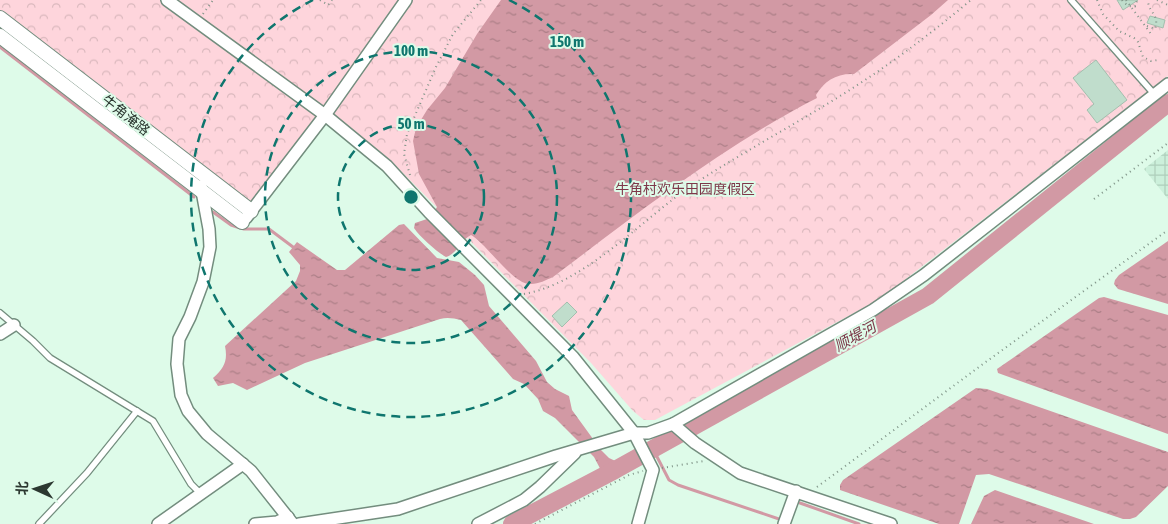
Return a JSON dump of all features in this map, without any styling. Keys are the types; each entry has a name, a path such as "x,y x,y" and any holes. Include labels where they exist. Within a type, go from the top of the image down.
{"street":[{"path":"167,0 325,115 387,166 429,212 572,357 636,437 653,470 638,524"},
{"path":"242,222 325,115 406,0"},
{"name":"牛角淹路","path":"0,18 251,211"},
{"name":"牛角淹路","path":"0,36 242,222"},
{"path":"299,524 398,508 578,450 636,437 673,424 874,310 967,243 1168,84"},
{"path":"201,172 201,192 209,229 210,246 203,282 190,318 184,326 179,339 177,364 181,395 188,411 207,434 251,471 290,521"},
{"path":"0,334 14,324"},
{"path":"673,424 695,443 740,472 891,524"},
{"path":"478,524 524,500 578,450"},
{"path":"158,524 243,464"},
{"path":"785,522 802,492"},
{"path":"255,524 290,521"}],"lane":[{"path":"1071,0 1155,94"},
{"path":"0,314 14,324 50,358 153,421 191,484 201,494"},
{"path":"39,524 87,473 137,411"}],"path":[{"path":"197,22 213,0"},
{"path":"320,0 328,5 332,0"},
{"path":"415,196 404,154 407,134 436,67 453,34 481,0"},
{"path":"513,296 552,287 579,271 619,243 693,185 860,84 916,45 971,0"},
{"path":"1097,0 1104,14 1119,31 1138,42 1143,57 1151,61 1158,60"},
{"path":"1122,0 1131,6 1136,6 1138,0"},
{"path":"1126,0 1151,34"},
{"path":"1146,26 1154,29 1157,22 1148,0"},
{"path":"1157,0 1168,5"},
{"path":"1094,199 1168,143"},
{"path":"802,492 1168,230"},
{"path":"667,468 716,457"},
{"path":"535,524 629,475 653,470"}],"shaded area":[{"path":"1168,150 1168,199 1144,169"}],"green space":[{"name":"牛角村欢乐田园度假区","path":"0,0 1168,0 1168,76 880,299 655,420 644,420 633,411 591,363 390,160 325,107 251,203 0,11"}],"water":[{"path":"501,0 948,0 854,74 842,75 827,82 819,90 816,95 817,98 714,159 553,277 540,283 531,284 524,283 509,272 471,235 453,253 446,257 420,236 414,228 415,223 430,218 437,207 419,174 413,141 416,128 427,110 445,88 477,34"},
{"path":"404,224 437,258 459,262 475,275 484,285 489,306 536,361 547,382 555,389 569,396 572,410 601,450 609,458 624,465 604,476 594,457 555,418 543,411 538,399 524,384 513,379 461,320 440,319 305,363 247,390 233,383 218,386 213,378 224,364 226,356 225,346 296,281 300,265 289,252 297,242 337,270 345,270 399,225"},
{"path":"1168,241 1168,304 1118,289 1114,284 1119,275"},
{"path":"1104,297 1168,315 1168,434 998,373 997,369 1099,298"},
{"path":"976,388 987,389 1168,452 1168,486 1136,517 1123,519 989,474 976,475 959,524 939,524 840,490 843,480"},
{"path":"995,490 1094,524 971,524 984,496"}],"building":[{"path":"1117,0 1138,0 1123,10"},
{"path":"1150,16 1165,20 1163,28 1147,23"},
{"path":"1096,60 1127,100 1097,123 1087,110 1094,104 1073,78"},
{"path":"567,302 577,312 562,327 552,316"}],"waterway":[{"path":"0,47 194,197"},
{"name":"顺堤河","path":"512,524 615,470 928,296 1168,103"},
{"path":"213,212 237,227 244,229 269,229 293,247"},
{"path":"653,449 669,480 678,485 782,520"},
{"path":"800,503 859,524"}]}
